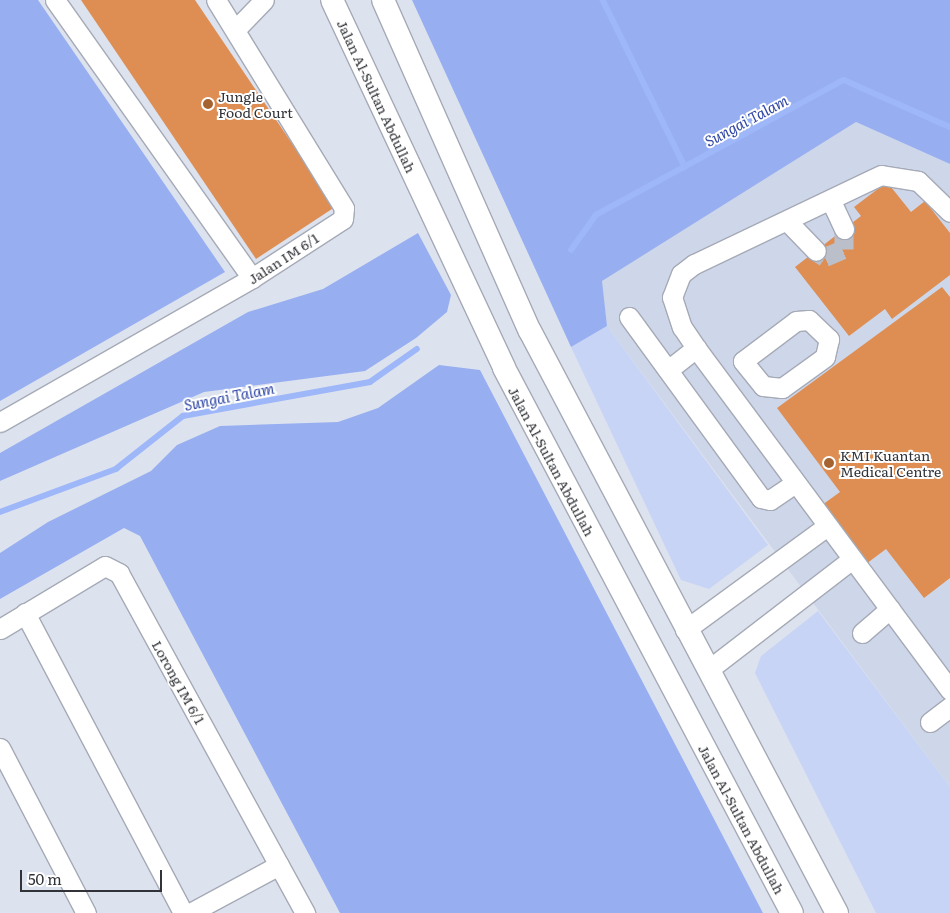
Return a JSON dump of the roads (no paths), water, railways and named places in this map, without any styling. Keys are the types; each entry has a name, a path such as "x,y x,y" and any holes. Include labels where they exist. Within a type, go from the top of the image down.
{"main road":[{"path":"383,0 530,331 685,630 837,913"},
{"name":"Jalan Al-Sultan Abdullah","path":"331,2 504,368 792,913"}],"street":[{"path":"55,0 252,278"},
{"name":"Jalan IM 6/1","path":"0,422 252,278 343,219 344,208 236,29 216,0"},
{"path":"236,29 264,0"},
{"path":"950,212 918,181 894,175 881,175 680,274 672,297 674,311 696,348 950,690"},
{"path":"830,201 844,229"},
{"path":"788,222 816,251"},
{"path":"629,317 761,498 770,500 795,483"},
{"path":"668,370 696,348"},
{"path":"720,378 743,361"},
{"path":"685,630 827,526"},
{"path":"708,670 852,559"},
{"name":"Lorong IM 6/1","path":"0,629 105,566 119,573 305,913"},
{"path":"862,633 890,609"},
{"path":"25,613 183,913"},
{"path":"930,722 950,707"},
{"path":"0,748 86,913"},
{"path":"190,913 279,865"}],"waterway":[{"path":"603,0 685,167"},
{"name":"Sungai Talam","path":"571,250 596,215 844,80 950,127"},
{"name":"Sungai Talam","path":"0,512 116,469 183,416 370,382 417,349"}],"tunnel":[{"path":"816,251 825,257 844,249 844,229"}],"place":[{"name":"Jungle Food Court","path":"208,104"},
{"name":"KMI Kuantan Medical Centre","path":"829,463"}]}
